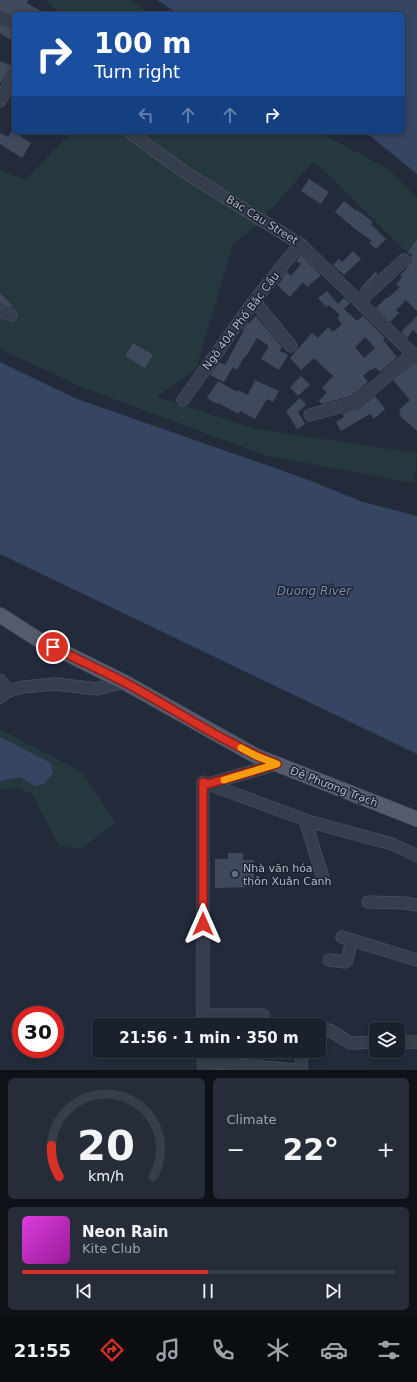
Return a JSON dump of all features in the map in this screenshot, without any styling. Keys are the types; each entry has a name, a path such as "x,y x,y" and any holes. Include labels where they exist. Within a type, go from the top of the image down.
{"main road":[{"name":"Đê Phương Trạch","path":"0,615 39,640 124,682 256,756 416,819"}],"street":[{"path":"0,17 12,23"},
{"path":"0,101 12,79"},
{"name":"Bac Cau Street","path":"131,134 183,170 300,244 415,356"},
{"name":"Ngõ 404 Phố Bắc Cầu","path":"183,400 254,301 300,244"},
{"path":"360,301 404,260"},
{"path":"254,301 291,346"},
{"path":"310,415 354,403 415,356"},
{"path":"0,680 4,694 23,687 55,684 98,689 124,682"},
{"path":"208,784 277,764"},
{"path":"203,1018 203,782 305,820 392,844 417,856"},
{"path":"305,820 324,878"},
{"path":"368,902 406,903 417,906"},
{"path":"329,960 345,962 347,960 347,938 417,960"},
{"path":"227,1018 263,1015"},
{"path":"326,1030 329,1030 350,1043 369,1042"},
{"path":"405,1042 417,1042"},
{"path":"301,1070 302,1058"},
{"path":"204,1061 296,1070"}],"green space":[{"path":"46,0 132,0 147,12 58,12"},
{"path":"70,134 323,134 388,169 417,198 417,262 314,161 256,226 233,244 196,369 157,397 255,429 417,453 414,483 264,455 79,386 0,349 0,170 25,180"},
{"path":"0,729 83,773 116,823 80,849 59,846 32,794 17,788 0,790"}],"water":[{"path":"157,0 417,0 417,174 367,134 405,134 405,12 175,12"},
{"name":"Duong River","path":"0,362 77,399 306,479 363,502 417,516 417,754 0,554"},
{"path":"0,737 51,763 53,773 44,784 35,786 20,777 0,781"}],"building":[{"path":"0,0 28,0 27,3 43,12 12,12 12,15 0,10"},
{"path":"0,25 12,30 12,41 0,33"},
{"path":"0,61 12,66 12,68 8,71 1,83"},
{"path":"12,131 12,134 17,134 31,143 22,158 0,144 0,133 8,137"},
{"path":"309,179 329,192 321,204 301,191"},
{"path":"344,201 373,222 371,224 386,239 376,249 369,243 372,241 335,212"},
{"path":"417,239 417,311 406,300 396,310 399,313 390,322 376,308 400,287 396,285 402,277 400,276 411,262 411,257 413,255 408,252"},
{"path":"353,251 361,259 344,275 333,265 339,259 342,262"},
{"path":"301,255 321,275 307,287 303,282 290,297 277,285 287,272 291,276 301,264 296,261"},
{"path":"375,272 378,274 360,291 359,290"},
{"path":"327,291 338,304 344,298 350,303 344,309 357,321 363,316 385,338 383,340 397,357 380,372 376,368 370,370 363,376 368,382 351,396 322,404 319,401 327,392 322,388 333,376 314,358 301,370 290,358 312,333 318,338 328,327 333,332 342,324 337,318 340,315 329,305 326,307 318,298","holes":["365,337 375,348 364,358 355,347"]},
{"path":"0,293 12,305 10,307 0,303"},
{"path":"256,316 282,347 280,351 288,355 279,370 261,359 269,346 257,338 237,370 233,367 224,382 210,375 219,362 225,365 244,330 243,329 248,322 249,323"},
{"path":"417,316 417,334 413,330 407,338 401,332"},
{"path":"133,343 153,355 145,368 125,356"},
{"path":"412,364 417,365 417,431 399,415 401,412 399,410 410,400 393,380"},
{"path":"301,376 310,385 298,396 290,387"},
{"path":"255,380 279,391 273,402 267,399 255,419 240,411 239,414 207,398 218,381 237,392 238,390 248,395"},
{"path":"375,396 385,409 374,419 370,414 341,431 336,422 344,417 342,414 358,409"},
{"path":"300,398 306,405 298,412 305,424 297,429 286,411"},
{"name":"Nhà văn hóa thôn Xuân Canh","path":"228,853 243,853 243,860 254,860 254,887 215,888 215,859 228,859"}],"slow traffic":[{"path":"224,780 277,764 256,756 241,748"}],"place":[{"name":"Nhà văn hóa thôn Xuân Canh","path":"235,874"}],"route":[{"path":"53,647 124,682 256,756 277,764 208,784 203,782 203,924"}]}
